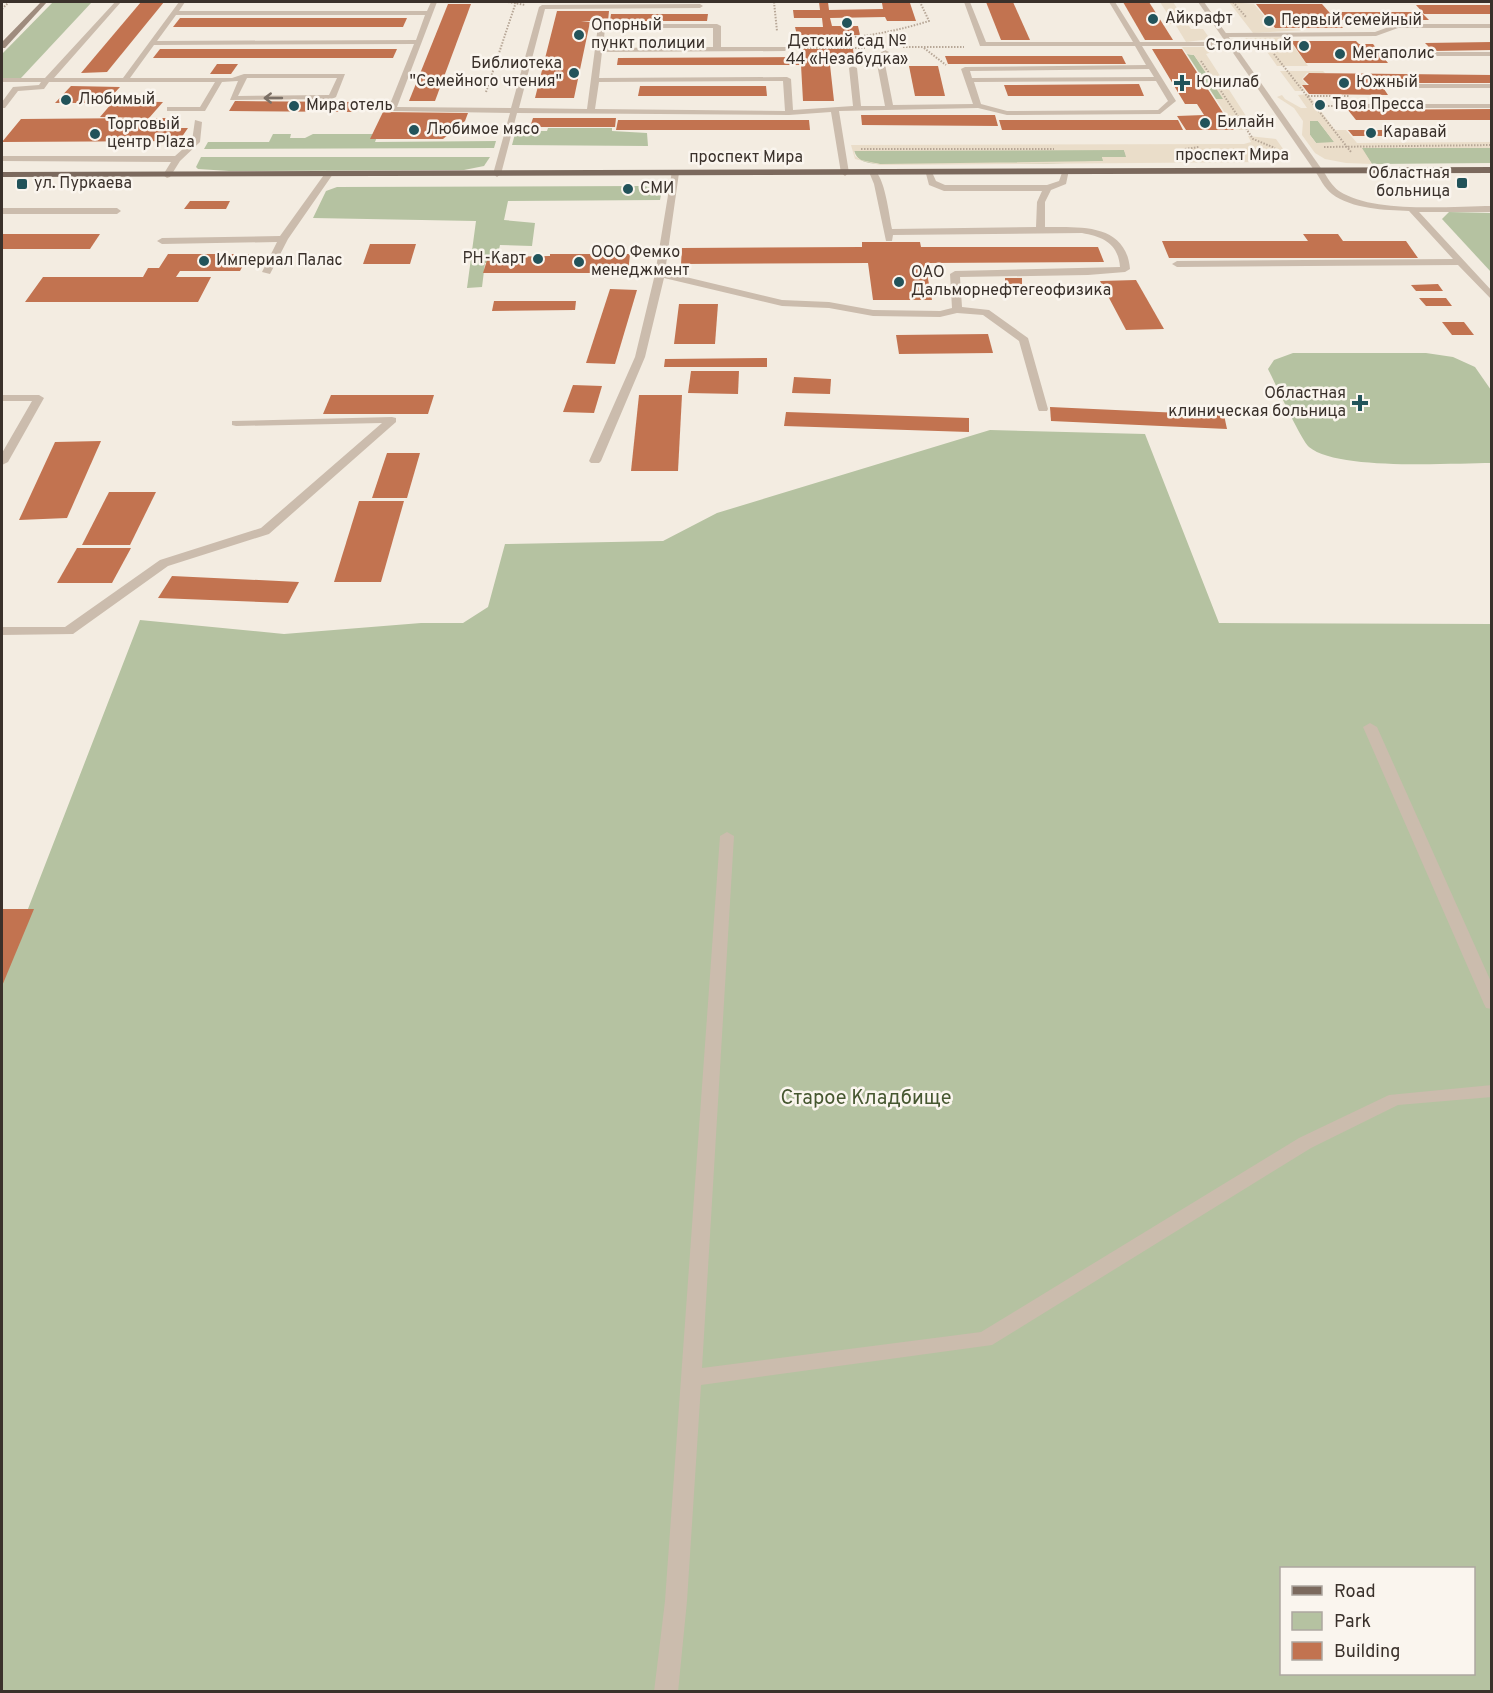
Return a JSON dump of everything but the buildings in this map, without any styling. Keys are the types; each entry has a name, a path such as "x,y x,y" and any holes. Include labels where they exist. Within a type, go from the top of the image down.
{"main road":[{"path":"2,46 44,2"},
{"name":"проспект Мира","path":"2,175 1491,170"}],"street":[{"path":"2,106 16,89 41,87 118,2"},
{"path":"124,81 182,2"},
{"path":"306,13 312,2"},
{"path":"434,2 392,109 789,113 835,109 978,106 1007,112 1160,112 1172,101 1112,2"},
{"path":"967,2 983,44 1232,44"},
{"path":"1201,2 1226,34 1332,189 1347,198 1382,206 1491,209"},
{"path":"497,174 542,7 596,4 700,6"},
{"path":"174,13 430,13"},
{"path":"591,111 602,26 717,26 717,49"},
{"path":"1226,34 1376,34 1396,26 1491,26"},
{"path":"153,43 419,42"},
{"path":"598,50 785,49"},
{"path":"885,52 881,64 890,109"},
{"path":"1424,54 1491,54"},
{"path":"978,106 965,69 1151,67"},
{"path":"853,68 857,109"},
{"path":"2,81 233,80 244,76 342,76 332,98 233,98 244,76"},
{"path":"596,80 787,79 789,113"},
{"path":"969,80 1158,79"},
{"path":"170,109 202,109 220,80"},
{"path":"1405,87 1491,86"},
{"path":"1365,106 1491,106"},
{"path":"835,109 845,172"},
{"path":"167,175 177,159 196,142 198,122"},
{"path":"2,159 177,159"},
{"path":"873,172 878,184 888,235 1090,230 1116,241 1126,258 1125,269 1088,272 955,274 957,310"},
{"path":"928,172 933,183 944,188 1048,188 1064,183 1066,172"},
{"path":"595,461 640,357 660,274 675,173"},
{"path":"267,272 283,239 329,174"},
{"path":"1040,230 1041,202 1048,188"},
{"path":"1411,208 1491,297"},
{"path":"2,211 117,211"},
{"path":"162,241 283,239"},
{"path":"1177,264 1460,262"},
{"path":"660,274 782,303 830,305 873,314 940,314 957,310 987,312 1024,340 1043,409"},
{"path":"2,398 39,398 2,462"},
{"path":"2,632 68,632 164,563 265,531 392,420 236,423"},
{"path":"1370,726 1491,1004"},
{"path":"666,1692 676,1601 727,836"},
{"path":"691,1378 985,1339 1305,1143 1395,1099 1491,1091"}],"path":[{"path":"2,9 9,2"},
{"path":"480,109 516,2 508,2"},
{"path":"774,2 777,35"},
{"path":"797,38 827,41 860,38 929,21 921,2"},
{"path":"1233,2 1346,146"},
{"path":"828,48 827,41 830,35"},
{"path":"923,47 946,65 965,69"},
{"path":"1197,56 1253,139 1275,148"},
{"path":"1315,106 1365,106"},
{"path":"1316,147 1491,146"},
{"path":"1185,149 1199,147"},
{"path":"842,149 1055,149"}],"green space":[{"path":"53,2 92,2 21,78 2,79 2,54"},
{"path":"1187,54 1194,55 1224,99 1216,99"},
{"path":"1310,121 1318,121 1335,143 1316,143 1310,135"},
{"path":"548,128 612,128 612,131 647,133 648,146 512,145 515,134 525,131 547,131"},
{"path":"273,134 291,134 290,138 305,138 313,134 378,134 375,142 496,141 494,148 204,149 208,142 269,142"},
{"path":"1361,148 1491,148 1491,163 1372,164"},
{"path":"854,150 1124,150 1127,157 1102,157 1104,161 1046,164 880,164 861,160"},
{"path":"201,157 490,157 484,166 464,170 229,171 198,169 196,167"},
{"path":"644,186 662,190 660,200 508,201 504,220 535,223 532,246 500,245 496,262 485,263 482,287 467,288 476,221 313,218 326,191 337,187"},
{"path":"1449,212 1491,213 1491,272 1442,219"},
{"path":"1293,353 1426,353 1453,357 1475,367 1491,390 1491,463 1369,463 1324,455 1309,447 1294,423 1268,369 1274,360"},
{"name":"Старое Кладбище","path":"990,430 1145,434 1219,623 1491,624 1491,1691 2,1691 2,976 140,620 284,634 421,623 463,623 488,607 505,544 663,541 717,513"}],"shaded area":[{"path":"1160,2 1173,2 1191,29 1203,29 1210,39 1186,42 1175,24 1163,22 1172,21"},
{"path":"1229,2 1254,4 1274,28 1304,30 1253,33"},
{"path":"1287,37 1308,66 1277,66 1260,42 1243,38"},
{"path":"1182,47 1207,47 1218,50 1206,54 1255,130 1236,130 1216,99 1223,99 1194,55 1187,54"},
{"path":"1280,71 1323,71 1325,73 1307,73 1302,79 1307,85 1301,85 1305,91 1295,91"},
{"path":"1308,94 1335,130 1346,130 1357,143 1491,142 1491,148 1362,148 1372,164 1325,159 1315,153 1302,135 1303,121 1294,108 1277,97 1282,95 1301,108 1307,108 1298,95","holes":["1310,121 1318,121 1334,142 1316,143 1310,135"]},
{"path":"1248,136 1276,139 1286,153 1278,159 1262,162 880,165 855,159 851,145 1244,144 1251,142","holes":["1124,150 1126,157 1102,157 1103,161 880,164 861,160 855,156 854,151"]}],"place":[{"name":"Айкрафт","path":"1153,19"},
{"name":"Первый семейный","path":"1269,21"},
{"name":"Детский сад № 44 «Незабудка»","path":"847,23"},
{"name":"Опорный пункт полиции","path":"579,35"},
{"name":"Столичный","path":"1304,46"},
{"name":"Мегаполис","path":"1340,54"},
{"name":"Библиотека \"Семейного чтения\"","path":"574,73"},
{"name":"Юнилаб","path":"1182,83"},
{"name":"Южный","path":"1344,83"},
{"name":"Любимый","path":"66,100"},
{"name":"Твоя Пресса","path":"1320,105"},
{"name":"Мира отель","path":"294,106"},
{"name":"Билайн","path":"1205,123"},
{"name":"Любимое мясо","path":"414,130"},
{"name":"Каравай","path":"1371,133"},
{"name":"Торговый центр Plaza","path":"95,134"},
{"name":"Областная больница","path":"1462,183"},
{"name":"ул. Пуркаева","path":"22,184"},
{"name":"СМИ","path":"628,189"},
{"name":"РН-Карт","path":"538,259"},
{"name":"Империал Палас","path":"204,261"},
{"name":"ООО Фемко менеджмент","path":"579,262"},
{"name":"ОАО Дальморнефтегеофизика","path":"899,282"},
{"name":"Областная клиническая больница","path":"1360,403"}]}
